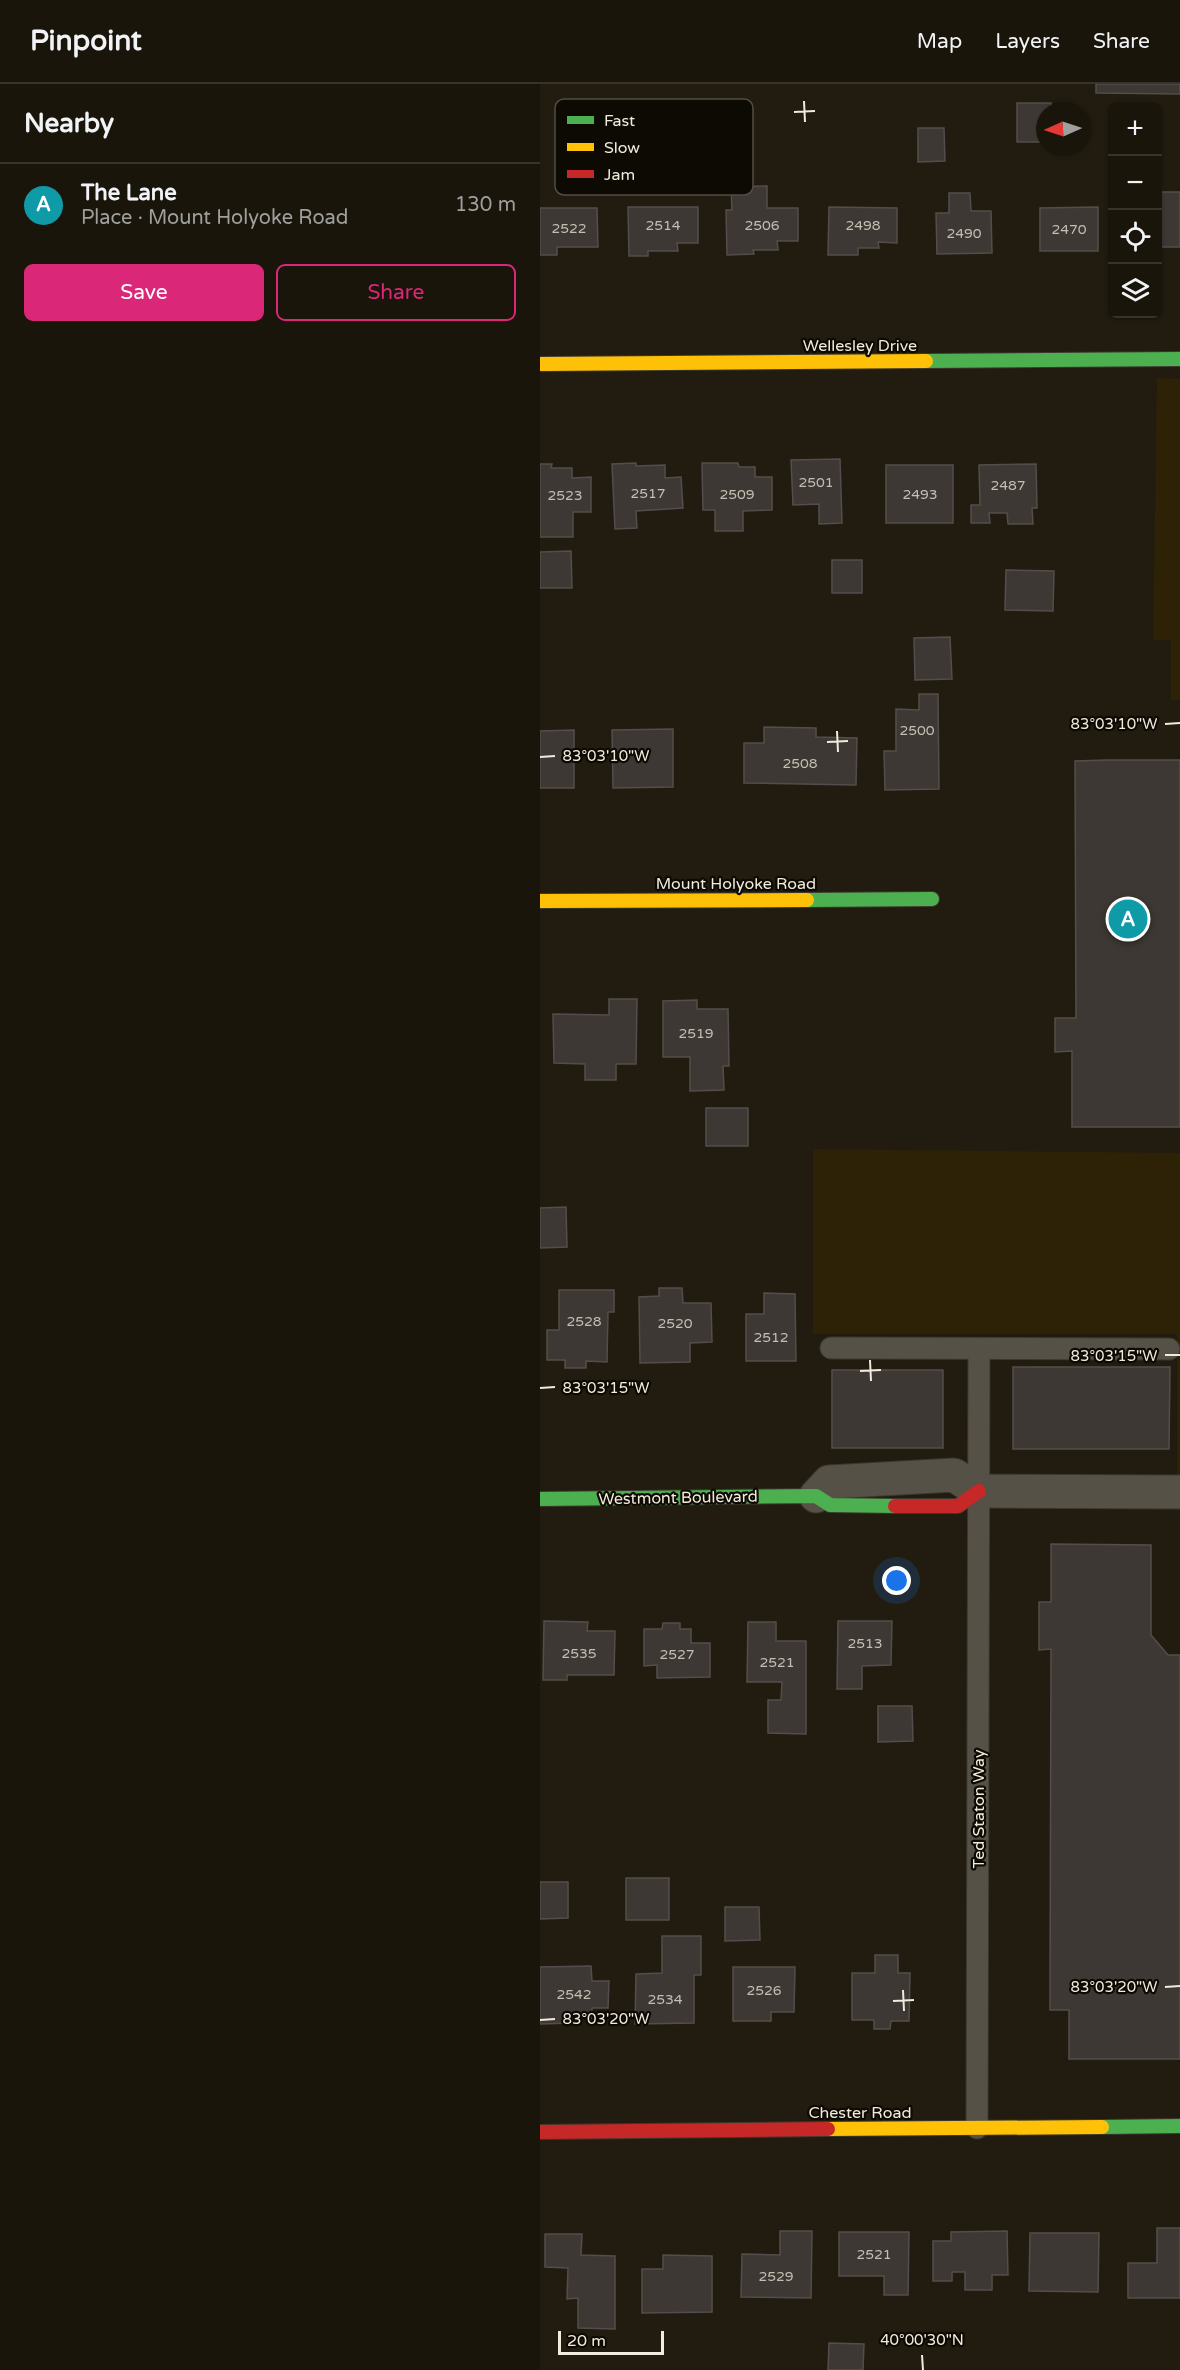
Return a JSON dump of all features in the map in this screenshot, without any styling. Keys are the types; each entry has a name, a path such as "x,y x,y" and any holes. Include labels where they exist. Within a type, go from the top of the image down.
{"street":[{"name":"Wellesley Drive","path":"540,364 1180,359"},
{"name":"Mount Holyoke Road","path":"540,901 932,898"},
{"name":"Westmont Boulevard","path":"540,1499 816,1496 829,1482 954,1475 979,1491"},
{"path":"979,1491 1180,1492"},
{"name":"Chester Road","path":"540,2132 1180,2126"}],"lane":[{"path":"831,1348 1169,1348"},
{"name":"Ted Staton Way","path":"977,2127 979,1348"}],"shaded area":[{"path":"1157,378 1180,379 1180,700 1171,700 1171,640 1153,640"},
{"path":"813,1149 1180,1153 1180,1492 1177,1492 1177,1334 813,1334"}],"building":[{"path":"1096,84 1180,84 1180,94 1096,93"},
{"path":"1017,103 1036,103 1036,142 1017,142"},
{"path":"918,128 944,128 945,161 918,162"},
{"path":"753,186 767,186 767,208 798,208 798,241 777,241 778,250 753,250 754,254 727,255 726,210 732,210 731,195 753,195"},
{"path":"1162,192 1180,192 1180,247 1162,247"},
{"path":"949,193 970,193 971,211 991,211 992,253 937,254 936,213 949,213"},
{"path":"628,207 698,207 698,243 677,243 678,251 648,251 648,256 629,256"},
{"path":"829,207 897,208 897,243 878,242 879,248 858,248 858,255 828,255"},
{"path":"1098,207 1098,251 1040,251 1040,208"},
{"path":"540,208 597,208 598,247 557,247 557,255 540,255"},
{"path":"840,459 842,523 819,524 819,504 793,505 791,460"},
{"path":"636,463 636,466 665,465 665,478 681,477 683,508 636,511 637,528 615,529 612,464"},
{"path":"702,463 738,463 739,467 755,467 755,477 772,477 772,510 743,511 743,531 715,531 715,510 703,510"},
{"path":"540,464 552,464 551,468 572,468 572,478 591,477 591,512 573,512 573,537 540,537"},
{"path":"1036,464 1037,508 1032,508 1033,524 1008,524 1007,513 989,513 990,523 971,523 971,505 980,505 979,465"},
{"path":"886,465 953,465 953,523 886,523"},
{"path":"571,551 572,588 540,588 540,552"},
{"path":"832,560 862,560 862,593 832,593"},
{"path":"1006,570 1054,571 1053,611 1005,610"},
{"path":"950,637 952,679 915,680 914,638"},
{"path":"919,694 938,694 939,789 885,790 884,751 896,751 896,709 919,710"},
{"path":"764,727 816,728 816,737 857,738 856,785 744,783 744,743 764,743"},
{"path":"673,729 673,787 613,788 612,730"},
{"path":"574,730 574,788 540,788 540,731"},
{"path":"1180,760 1180,1127 1072,1127 1072,1051 1055,1052 1055,1018 1076,1018 1075,761"},
{"path":"609,999 637,999 636,1064 616,1064 616,1080 585,1080 585,1064 554,1063 553,1014 609,1015"},
{"path":"697,1000 697,1009 728,1009 729,1066 723,1066 724,1090 690,1091 690,1057 663,1057 663,1001"},
{"path":"706,1108 748,1108 748,1146 706,1146"},
{"path":"566,1207 567,1247 540,1248 540,1208"},
{"path":"659,1288 682,1288 683,1303 711,1303 712,1342 690,1343 690,1362 640,1363 639,1297 659,1296"},
{"path":"559,1290 614,1290 614,1312 608,1312 607,1362 586,1361 586,1368 565,1368 565,1360 547,1360 547,1330 559,1330"},
{"path":"764,1293 795,1294 796,1361 746,1361 746,1314 764,1314"},
{"path":"1013,1367 1170,1367 1169,1449 1013,1449"},
{"path":"832,1370 943,1370 943,1448 832,1448"},
{"path":"1051,1544 1151,1545 1151,1635 1168,1655 1180,1655 1180,2059 1069,2059 1069,2010 1050,2010 1051,1649 1039,1650 1039,1602 1051,1602"},
{"path":"544,1621 588,1622 587,1631 615,1631 614,1675 567,1675 567,1680 543,1680"},
{"path":"838,1621 892,1621 891,1665 862,1666 862,1689 837,1689"},
{"path":"748,1622 776,1622 776,1641 806,1641 806,1734 768,1733 768,1700 781,1700 782,1682 747,1682"},
{"path":"663,1623 680,1623 680,1629 691,1629 691,1643 710,1643 710,1677 657,1678 657,1665 644,1666 644,1629 662,1629"},
{"path":"878,1706 912,1706 913,1741 878,1742"},
{"path":"626,1878 669,1878 669,1920 626,1920"},
{"path":"540,1882 568,1882 568,1918 540,1919"},
{"path":"725,1907 759,1907 760,1940 725,1941"},
{"path":"662,1936 701,1936 701,1975 694,1975 694,2023 635,2024 636,1974 662,1973"},
{"path":"875,1955 898,1955 898,1973 910,1973 909,2021 891,2021 890,2029 874,2029 874,2020 852,2020 852,1973 875,1973"},
{"path":"591,1966 592,1981 609,1981 608,2008 592,2008 592,2018 570,2018 571,2023 540,2024 540,1967"},
{"path":"733,1967 795,1967 794,2012 771,2012 771,2021 733,2021"},
{"path":"1157,2228 1180,2228 1180,2298 1128,2298 1128,2263 1157,2263"},
{"path":"780,2231 812,2231 811,2298 741,2297 742,2254 780,2255"},
{"path":"1007,2231 1008,2275 992,2275 992,2290 965,2290 965,2272 952,2272 952,2281 933,2281 933,2241 951,2241 951,2232"},
{"path":"839,2232 909,2232 908,2295 884,2295 884,2276 839,2276"},
{"path":"1030,2233 1099,2233 1098,2292 1029,2291"},
{"path":"545,2234 582,2234 581,2255 615,2256 615,2329 578,2328 578,2298 567,2299 568,2268 545,2267"},
{"path":"663,2255 712,2256 712,2312 642,2313 642,2269 663,2269"},
{"path":"829,2343 864,2344 863,2370 828,2370"}],"traffic: fast":[{"path":"926,361 1180,359"},
{"path":"807,900 932,899"},
{"path":"540,1499 816,1496 830,1505 895,1506"},
{"path":"1102,2127 1180,2126"}],"traffic: slow":[{"path":"540,364 926,361"},
{"path":"540,901 807,900"},
{"path":"828,2129 1102,2127"}],"traffic: jam":[{"path":"895,1506 958,1506 979,1491"},
{"path":"540,2132 828,2129"}],"place":[{"name":"The Lane","path":"1128,919"}]}
